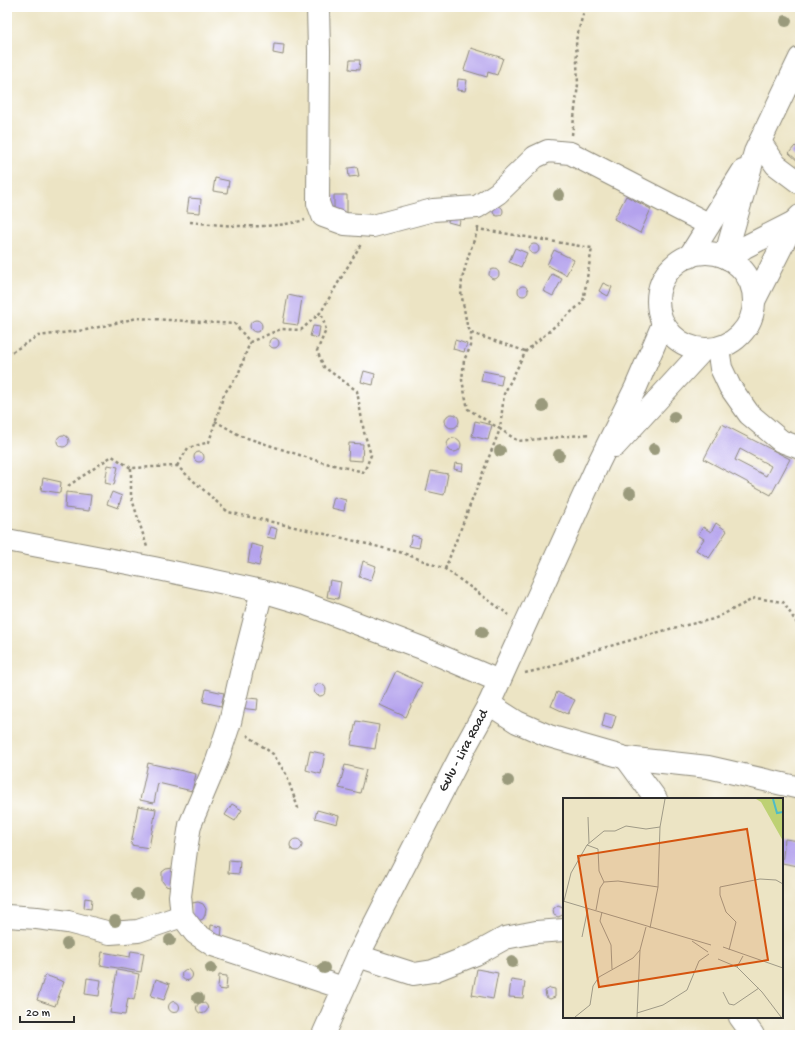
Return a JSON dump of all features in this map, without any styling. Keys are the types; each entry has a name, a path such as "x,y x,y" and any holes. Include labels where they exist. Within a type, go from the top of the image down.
{"street":[{"path":"318,7 318,204 323,216 345,224 373,226 433,210 477,207 498,193 535,157 548,151 570,153 708,224"},
{"path":"689,256 758,147 800,58"},
{"path":"758,147 776,165 800,182"},
{"path":"727,258 758,147"},
{"path":"727,258 797,219"},
{"path":"598,464 710,349 732,342 744,331 751,316 754,301 797,219"},
{"path":"754,301 751,284 742,270 727,258 713,254 701,254 689,256 675,265 664,277 659,292 658,309 663,324 680,342 710,349 730,387 749,414 781,441 800,448"},
{"name":"Gulu - Lira Road","path":"325,1034 343,988 358,956 463,751 489,704 663,324"},
{"path":"7,540 262,590 306,604 501,677"},
{"path":"262,590 230,722 217,761 190,825 180,896 182,916 195,933 213,945 343,988"},
{"path":"489,704 517,722 549,736 626,758 708,767 800,788"},
{"path":"626,758 655,798"},
{"path":"7,916 68,922 110,933 138,931 182,916"},
{"path":"358,956 414,974 433,971 476,954 505,938 536,932 563,930"},
{"path":"741,1018 753,1035"}],"path":[{"path":"570,153 578,84 576,40 585,7"},
{"path":"477,207 478,229 469,254 461,292 467,325 471,333 471,346 464,360 462,380 468,409 518,441 615,431"},
{"path":"190,222 226,226 286,225 323,216"},
{"path":"177,466 188,448 209,442 224,394 238,375 250,342 281,329 300,330 320,312 373,226"},
{"path":"445,569 500,429 504,394 526,351 583,302 592,248 478,229"},
{"path":"215,421 241,436 321,462 364,472 371,455 364,432 357,390 324,367 317,351 326,330 320,312"},
{"path":"7,355 38,336 86,330 137,318 235,324 250,342"},
{"path":"471,333 526,351"},
{"path":"68,486 112,456 131,468 177,466 228,512 403,553 445,569 524,626"},
{"path":"131,468 131,496 154,568"},
{"path":"501,677 528,673 547,668 586,652 673,628 714,619 755,598 783,602 800,628"},
{"path":"800,643 800,676"},
{"path":"230,722 273,754 286,774 299,811"}],"building":[{"path":"274,44 284,45 283,55 273,53"},
{"path":"471,48 503,58 497,75 488,72 487,77 464,70"},
{"path":"350,60 360,60 359,70 349,69"},
{"path":"458,79 467,80 465,91 457,90"},
{"path":"795,146 800,150 800,163 789,153"},
{"path":"357,167 359,176 349,177 348,168"},
{"path":"215,178 229,181 227,193 213,191"},
{"path":"334,195 347,195 347,215 334,216"},
{"path":"626,196 651,209 640,233 614,219"},
{"path":"189,198 201,199 200,213 187,212"},
{"path":"496,206 500,206 503,211 500,216 496,216 493,213 493,209"},
{"path":"450,213 461,216 459,225 448,222"},
{"path":"532,244 536,244 538,245 538,253 532,254 529,251 529,247"},
{"path":"515,248 527,253 521,267 509,262"},
{"path":"554,250 574,260 566,275 547,265"},
{"path":"492,269 496,269 498,270 498,278 492,279 489,276 489,272"},
{"path":"552,274 562,279 553,296 543,291"},
{"path":"603,283 612,287 608,296 599,291"},
{"path":"521,286 525,286 527,287 527,295 521,296 518,293 518,289"},
{"path":"288,295 302,298 298,325 283,323"},
{"path":"258,320 261,321 261,331 254,332 251,331 250,324 251,321"},
{"path":"313,326 320,327 318,338 310,336"},
{"path":"272,338 276,338 278,339 278,347 272,348 269,345 269,341"},
{"path":"455,340 467,344 464,352 453,349"},
{"path":"364,371 375,374 373,385 361,382"},
{"path":"483,371 503,375 501,385 481,381"},
{"path":"452,414 457,416 459,421 457,426 452,428 447,426 445,421 447,416"},
{"path":"475,421 492,425 488,440 472,436"},
{"path":"722,424 790,459 771,495 704,459","holes":["740,449 771,466 766,476 735,460"]},
{"path":"65,435 68,436 68,446 61,447 58,446 57,439 58,436"},
{"path":"454,438 459,440 461,445 459,450 454,452 449,450 447,445 449,440"},
{"path":"349,443 363,444 362,461 348,460"},
{"path":"197,452 201,452 203,453 203,461 197,462 194,459 194,455"},
{"path":"455,463 463,464 462,471 454,469"},
{"path":"108,465 118,467 114,485 105,483"},
{"path":"431,471 448,474 444,495 426,491"},
{"path":"43,478 61,482 60,493 41,490"},
{"path":"66,492 91,495 89,511 65,508"},
{"path":"112,492 122,496 118,508 107,504"},
{"path":"334,497 346,500 344,511 331,508"},
{"path":"716,523 727,531 709,558 696,550 704,539 698,535 703,527 711,532"},
{"path":"270,527 277,529 275,539 267,537"},
{"path":"412,535 421,538 419,548 409,546"},
{"path":"251,544 263,547 259,566 248,563"},
{"path":"363,561 376,566 371,581 359,577"},
{"path":"330,580 341,582 338,599 327,597"},
{"path":"396,671 422,683 406,717 380,705"},
{"path":"320,684 324,686 326,690 324,694 320,696 316,694 314,690 316,686"},
{"path":"206,689 224,693 221,706 203,702"},
{"path":"557,692 575,700 568,714 551,706"},
{"path":"240,697 258,699 257,710 239,708"},
{"path":"605,713 616,716 612,729 602,726"},
{"path":"356,721 379,725 375,749 351,745"},
{"path":"310,751 325,754 321,774 306,770"},
{"path":"148,763 196,774 192,791 158,783 154,803 140,800"},
{"path":"345,765 366,770 360,793 339,788"},
{"path":"232,804 242,810 235,821 225,815"},
{"path":"138,806 156,809 149,848 131,845"},
{"path":"317,810 339,816 337,824 315,818"},
{"path":"296,839 300,841 302,845 300,849 296,851 292,849 290,845 292,841"},
{"path":"785,839 800,841 798,866 783,863"},
{"path":"229,860 240,861 239,874 228,873"},
{"path":"173,868 173,887 169,887 162,881 162,872 166,869"},
{"path":"85,898 92,899 91,909 84,908"},
{"path":"198,902 203,904 206,909 205,915 203,919 198,921 191,920 192,903"},
{"path":"558,905 563,907 563,915 558,917 554,915 553,909"},
{"path":"211,925 222,927 221,939 210,938"},
{"path":"131,951 144,953 141,972 100,965 102,952 130,957"},
{"path":"477,969 498,973 493,999 472,995"},
{"path":"117,970 139,974 134,1000 128,998 125,1015 110,1013"},
{"path":"185,970 189,970 191,971 191,979 185,980 182,977 182,973"},
{"path":"45,975 64,982 55,1006 37,1000"},
{"path":"219,975 227,976 226,990 218,989"},
{"path":"87,978 101,980 99,996 85,994"},
{"path":"156,979 170,984 164,1000 151,996"},
{"path":"511,980 525,982 523,998 509,997"},
{"path":"550,988 555,989 555,997 550,999 546,997 545,991"},
{"path":"172,1002 176,1002 178,1003 178,1011 172,1012 169,1009 169,1005"},
{"path":"200,1003 204,1003 206,1004 206,1012 200,1013 197,1010 197,1006"}]}
